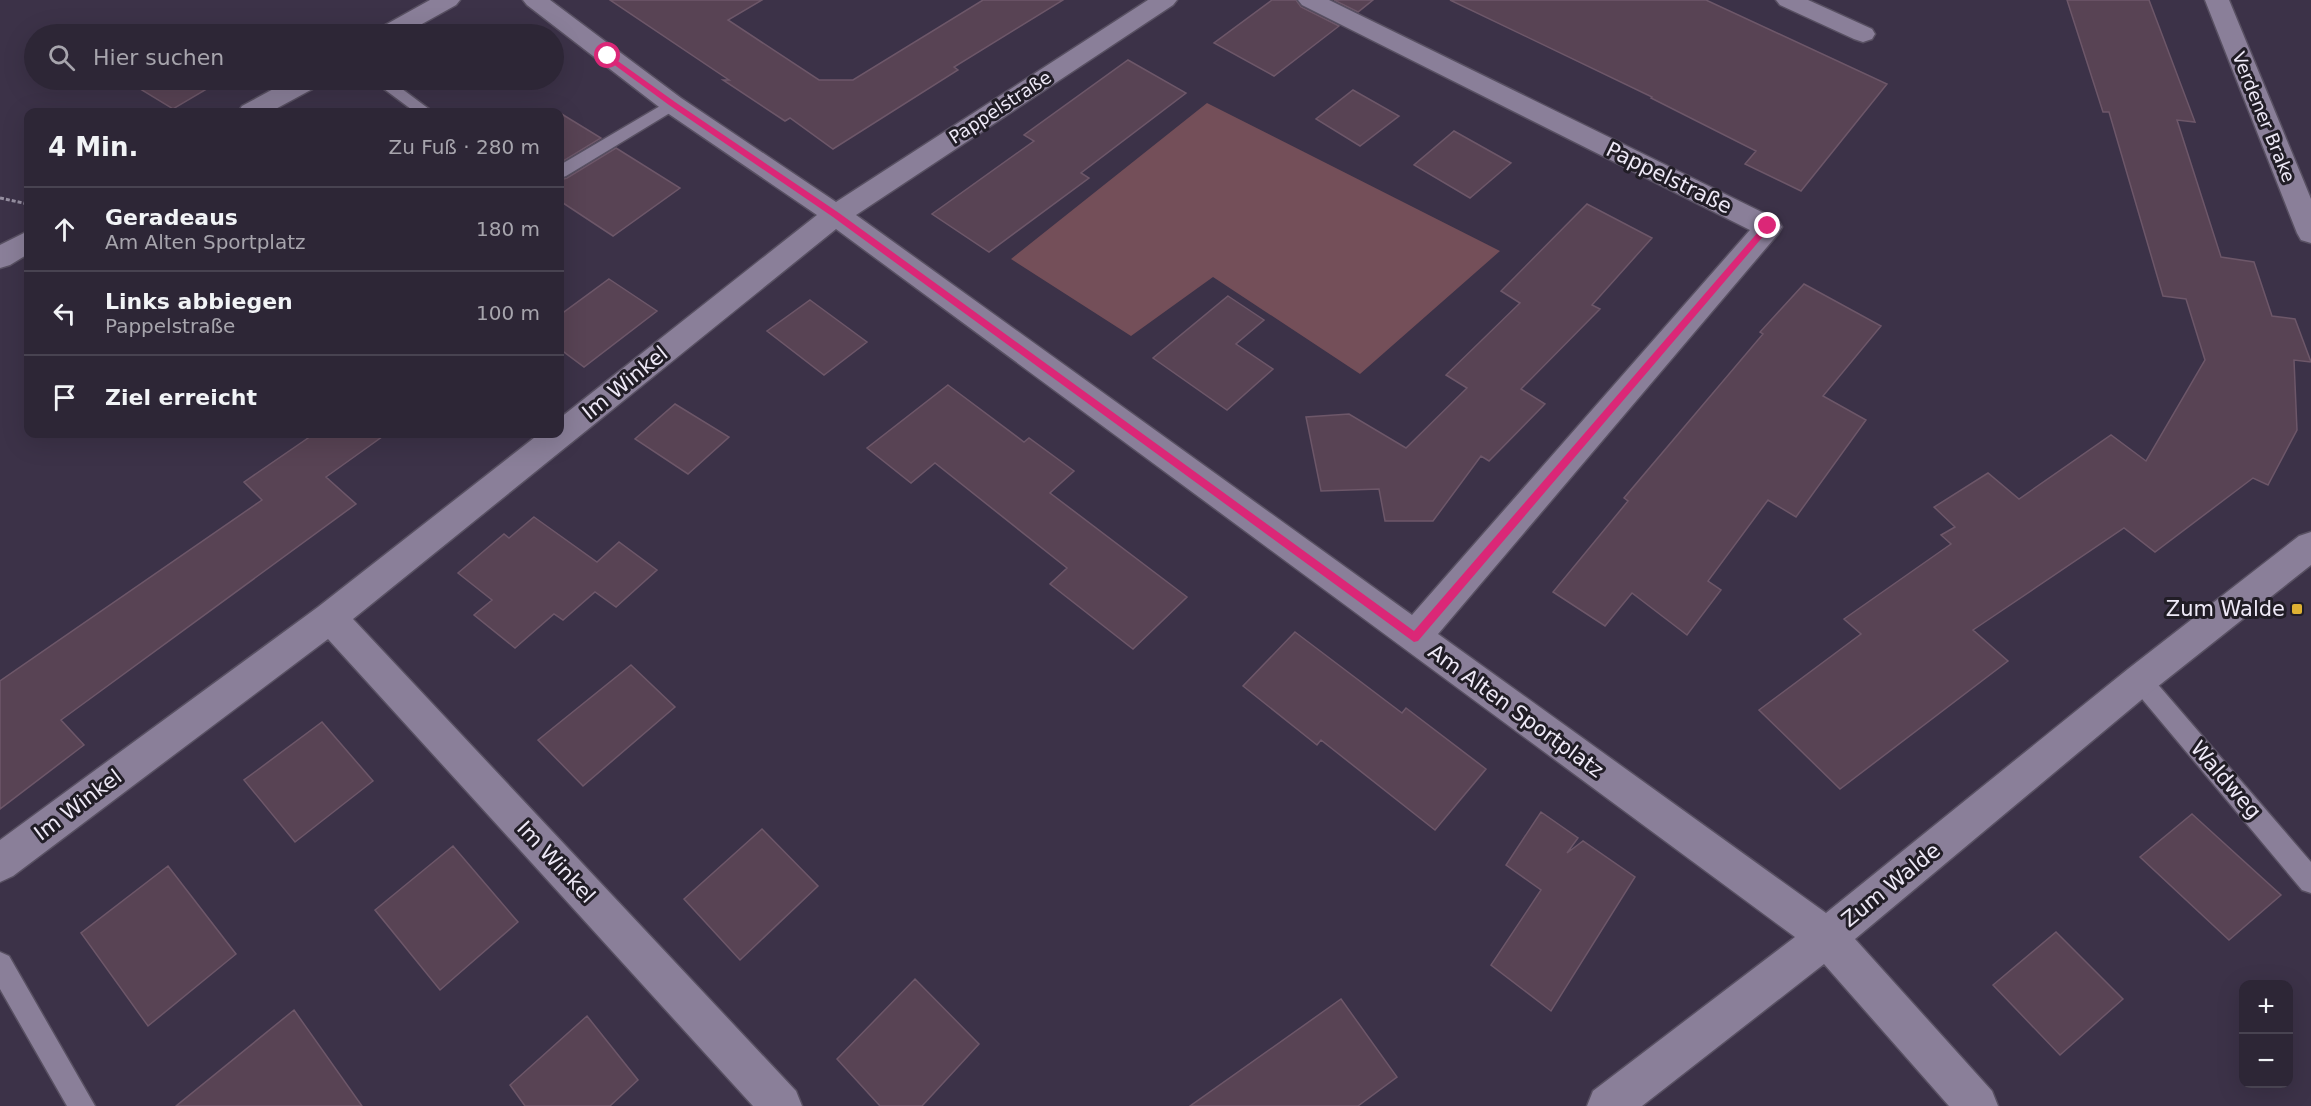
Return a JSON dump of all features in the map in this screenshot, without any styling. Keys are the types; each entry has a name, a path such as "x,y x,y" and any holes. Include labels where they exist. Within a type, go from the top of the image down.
{"street":[{"path":"405,24 448,0"},
{"name":"Am Alten Sportplatz","path":"535,0 672,104 836,215 1827,937 1977,1106"},
{"name":"Pappelstraße","path":"836,215 1165,0"},
{"name":"Pappelstraße","path":"1310,0 1768,226 1414,637"},
{"path":"1788,0 1863,34"},
{"name":"Verdener Brake","path":"2217,0 2311,233"},
{"path":"258,108 291,90"},
{"name":"Im Winkel","path":"564,432 836,215"},
{"path":"0,258 24,243"},
{"name":"Im Winkel","path":"0,863 330,618 556,438"},
{"name":"Zum Walde","path":"1608,1106 1827,937 2140,680 2311,546"},
{"name":"Im Winkel","path":"330,618 781,1106"}],"lane":[{"path":"394,90 418,108"},
{"path":"564,170 672,104"},
{"name":"Waldweg","path":"2140,680 2311,881"},
{"path":"0,965 82,1106"}],"path":[{"path":"0,198 24,203"}],"shaded area":[{"path":"1207,103 1500,251 1360,374 1213,277 1131,336 1011,259"}],"building":[{"path":"610,0 762,0 728,20 819,80 853,80 983,0 1063,0 954,67 958,70 833,149 790,118 785,121 723,80 729,80"},
{"path":"1272,0 1296,0 1301,7 1339,26 1274,76 1214,43"},
{"path":"1334,0 1373,0 1358,12"},
{"path":"1450,0 1706,0 1887,84 1801,191 1745,164 1756,151 1652,97"},
{"path":"2067,0 2149,0 2195,122 2177,120 2221,257 2254,262 2272,316 2295,319 2311,362 2294,360 2297,430 2268,485 2253,478 2155,552 2124,528 1973,630 2008,661 1840,789 1759,710 1861,634 1844,619 1951,544 1941,535 1955,527 1934,507 1988,473 2019,499 2111,435 2146,461 2205,360 2186,299 2163,296 2109,112 2103,112"},
{"path":"1128,60 1186,93 1081,173 1089,178 989,252 932,214 1034,141 1024,135"},
{"path":"142,90 205,90 175,108"},
{"path":"1353,90 1399,116 1360,146 1316,119"},
{"path":"564,115 601,138 564,161"},
{"path":"1454,131 1511,163 1470,198 1414,165"},
{"path":"616,148 680,188 613,236 564,204 564,179"},
{"path":"1587,204 1652,238 1592,305 1600,309 1521,389 1545,404 1489,461 1481,456 1433,521 1385,521 1379,489 1321,491 1306,417 1349,414 1406,448 1467,388 1446,375 1520,303 1501,291"},
{"path":"609,279 657,311 584,367 564,352 564,312"},
{"path":"1804,284 1881,326 1823,396 1866,420 1796,517 1768,500 1708,581 1721,590 1687,635 1632,593 1605,626 1553,592 1628,501 1624,498 1763,334 1760,332"},
{"path":"1228,296 1264,320 1236,344 1273,369 1227,410 1153,358"},
{"path":"810,300 867,342 824,375 767,331"},
{"path":"948,385 1024,442 1029,438 1074,471 1050,493 1187,597 1133,649 1050,584 1067,568 935,463 911,483 867,448"},
{"path":"675,404 729,437 688,474 635,439"},
{"path":"308,438 380,438 326,477 356,504 61,720 84,745 0,809 0,681 262,500 244,482"},
{"path":"534,517 597,562 619,542 657,570 616,607 595,592 563,620 554,614 515,648 474,615 492,600 458,573 504,534 509,538"},
{"path":"1295,632 1402,713 1406,708 1486,769 1435,830 1321,740 1317,745 1243,686"},
{"path":"631,665 675,707 583,786 538,740"},
{"path":"322,722 373,781 295,842 244,780"},
{"path":"1541,812 1578,838 1567,853 1583,841 1635,877 1551,1011 1491,965 1541,890 1506,865"},
{"path":"2192,814 2281,895 2229,940 2140,857"},
{"path":"762,829 818,886 740,960 684,899"},
{"path":"453,846 518,922 440,990 375,910"},
{"path":"168,866 236,954 148,1026 81,933"},
{"path":"2056,932 2123,999 2060,1055 1993,985"},
{"path":"915,979 979,1044 922,1106 880,1106 837,1059"},
{"path":"1341,999 1397,1077 1358,1106 1190,1106"},
{"path":"294,1010 362,1106 176,1106"},
{"path":"587,1016 638,1080 610,1106 525,1106 510,1085"}],"place":[{"name":"Zum Walde","path":"2297,609"}],"route":[{"path":"608,56 672,104 836,215 1414,637 1768,226"}]}
